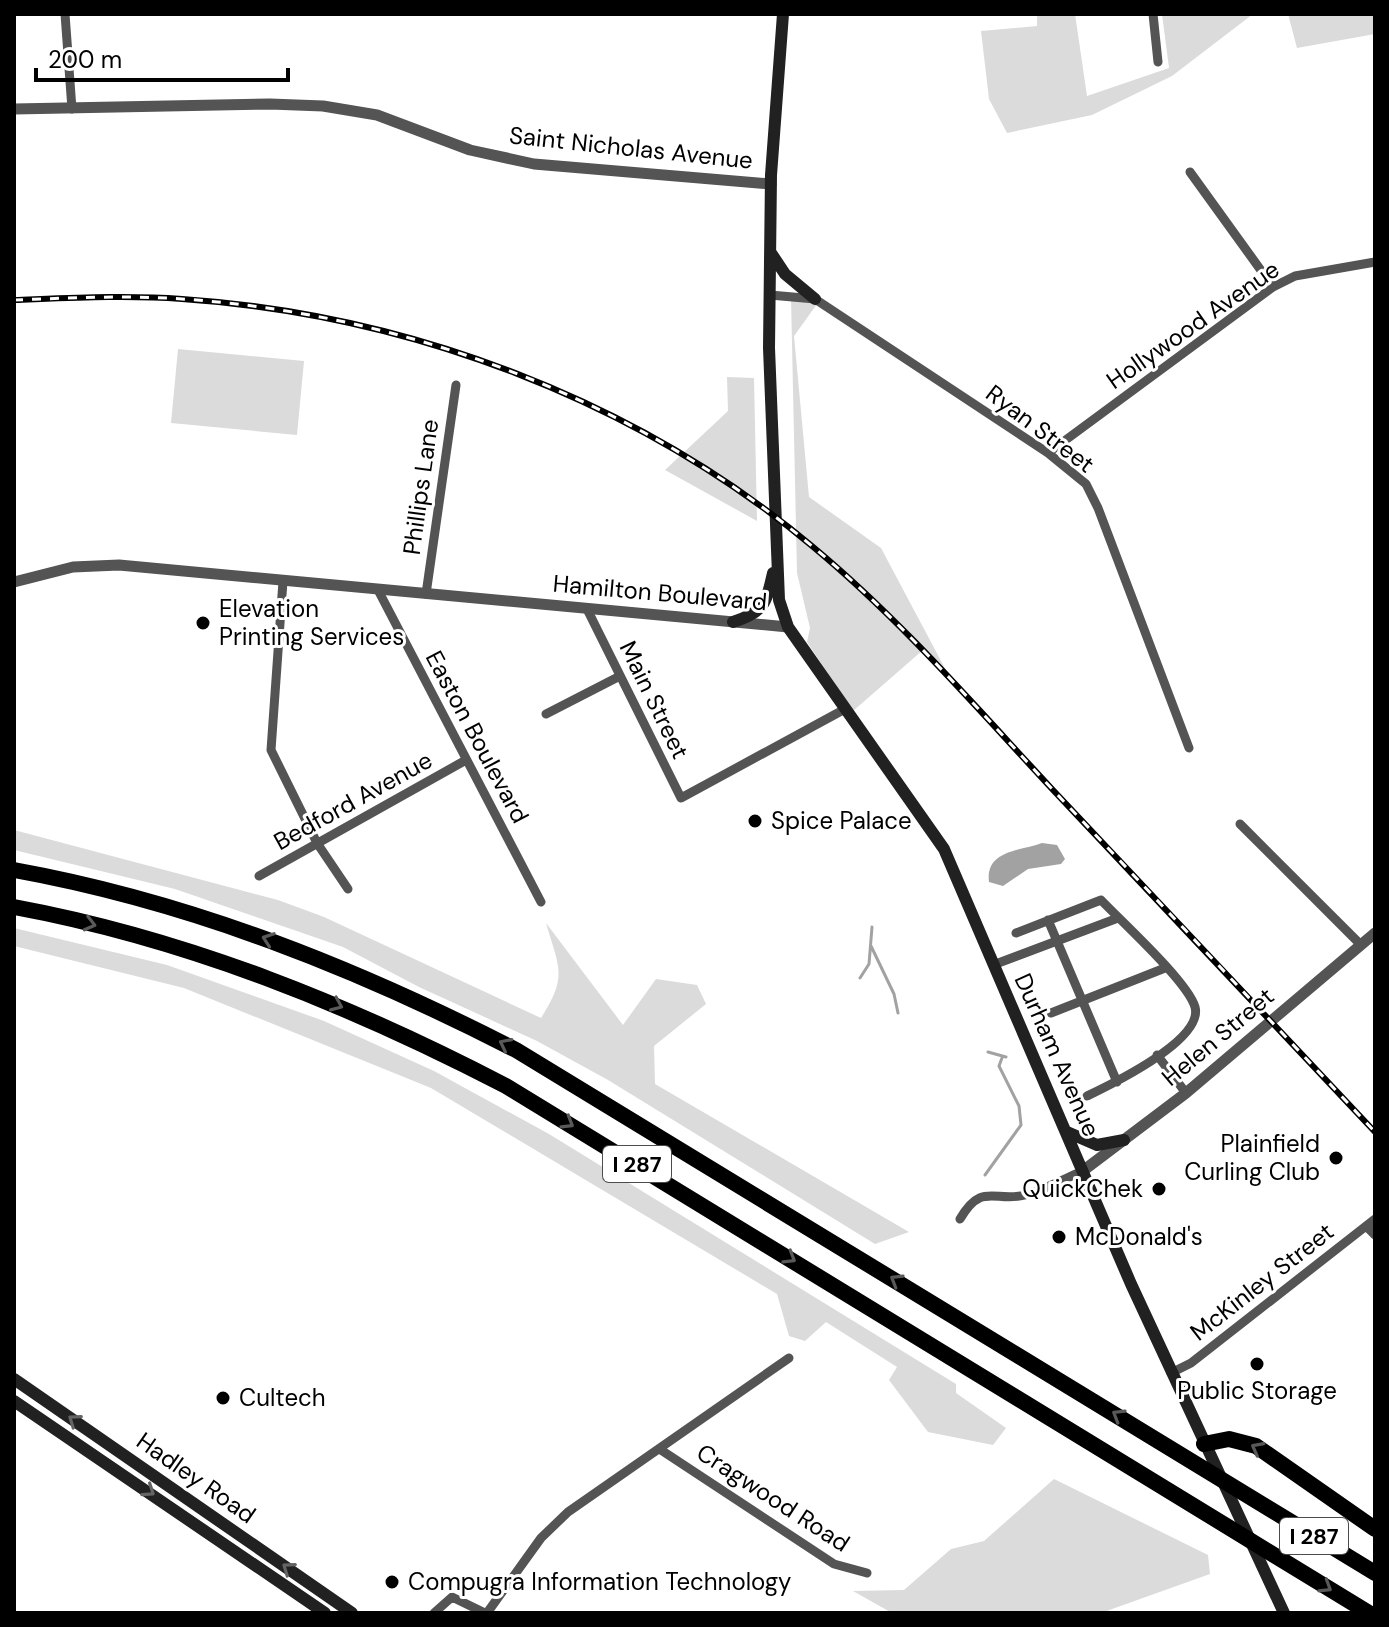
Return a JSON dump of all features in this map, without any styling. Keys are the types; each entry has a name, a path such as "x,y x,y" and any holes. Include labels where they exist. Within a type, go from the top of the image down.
{"highway":[{"name":"I 287","path":"14,870 118,892 268,939 346,968 456,1019 600,1098 1375,1573"},
{"name":"I 287","path":"14,907 151,940 266,977 375,1021 454,1059 566,1121 1369,1613"},
{"path":"1204,1444 1229,1439 1256,1446 1375,1529"}],"main road":[{"name":"Hamilton Boulevard","path":"783,14 771,184 770,295 779,600 788,627"},
{"path":"770,252 785,274 815,299"},
{"path":"733,622 753,615 762,607 777,554"},
{"name":"Durham Avenue","path":"788,627 944,849 1171,1373 1284,1613"},
{"path":"1065,1131 1089,1144 1105,1145 1124,1140"},
{"name":"Hadley Road","path":"14,1379 352,1613"},
{"name":"Hadley Road","path":"14,1401 325,1613"}],"street":[{"path":"65,14 72,109"},
{"path":"1153,14 1158,62"},
{"name":"Saint Nicholas Avenue","path":"14,109 270,104 323,106 377,115 462,147 531,163 771,184"},
{"path":"1190,172 1273,287"},
{"name":"Hollywood Avenue","path":"1048,453 1273,287 1295,276 1375,262"},
{"name":"Ryan Street","path":"770,295 815,299 1048,453 1086,484 1098,508 1189,748"},
{"name":"Phillips Lane","path":"426,594 456,385"},
{"name":"Hamilton Boulevard","path":"14,582 73,567 119,565 788,627"},
{"path":"283,581 271,750 317,843 348,889"},
{"name":"Easton Boulevard","path":"378,590 541,902"},
{"name":"Main Street","path":"587,609 681,798 845,709"},
{"path":"546,714 620,676"},
{"name":"Bedford Avenue","path":"259,876 466,760"},
{"path":"1240,824 1360,944"},
{"path":"1016,933 1101,900 1185,989 1195,1008 1190,1031 1117,1082 1087,1096"},
{"path":"993,965 1118,918"},
{"path":"1048,920 1117,1082"},
{"name":"Helen Street","path":"1084,1170 1186,1093 1375,933"},
{"path":"1051,1013 1165,968"},
{"path":"1157,1055 1186,1093"},
{"path":"960,1219 968,1206 984,1196 1017,1197 1084,1170"},
{"name":"McKinley Street","path":"1171,1373 1191,1363 1375,1219"},
{"path":"1366,1226 1375,1235"},
{"name":"Cragwood Road","path":"434,1613 452,1597 486,1613 549,1530 568,1512 789,1358"},
{"name":"Cragwood Road","path":"661,1450 834,1564 867,1573"}],"shaded area":[{"path":"1037,14 1075,14 1087,96 1169,68 1162,14 1253,14 1172,76 1092,115 1007,133 989,99 981,31 1037,26"},
{"path":"1288,14 1375,14 1375,34 1297,48"},
{"path":"791,298 817,304 794,336 809,497 881,548 949,676 923,650 853,711 807,642 810,628 797,573"},
{"path":"178,349 304,361 297,435 171,423"},
{"path":"727,377 754,378 757,521 665,470 728,411"},
{"path":"14,830 278,900 324,917 541,1018 558,981 557,962 546,923 623,1025 656,979 697,985 706,1004 654,1046 655,1084 909,1232 875,1244 608,1080 537,1041 419,987 343,947 175,889 14,850"},
{"path":"1042,843 1057,845 1065,859 1061,864 1028,869 1003,886 989,882 989,871 998,858"},
{"path":"14,928 167,965 324,1021 434,1071 549,1134 956,1384 956,1393 1006,1428 993,1445 928,1432 889,1380 897,1367 826,1322 805,1341 789,1336 777,1294 431,1088 184,988 14,946"},
{"path":"1054,1479 1208,1555 1210,1574 1101,1613 892,1613 853,1591 904,1590 951,1549 984,1541"}],"waterway":[{"path":"860,978 869,964 872,927"},
{"path":"871,946 894,994 898,1013"},
{"path":"988,1052 1006,1057"},
{"path":"985,1175 1021,1125 1019,1106 999,1066 1002,1058"}],"railway":[{"path":"14,300 182,299 267,308 351,323 435,345 516,373 595,408 672,448 744,494 812,546 876,603 1375,1132"}],"place":[{"name":"Elevation Printing Services","path":"203,623"},
{"name":"Spice Palace","path":"755,821"},
{"name":"Plainfield Curling Club","path":"1336,1158"},
{"name":"QuickChek","path":"1159,1189"},
{"name":"McDonald's","path":"1059,1237"},
{"name":"Public Storage","path":"1257,1364"},
{"name":"Cultech","path":"223,1398"},
{"name":"Compugra Information Technology","path":"392,1582"}]}
